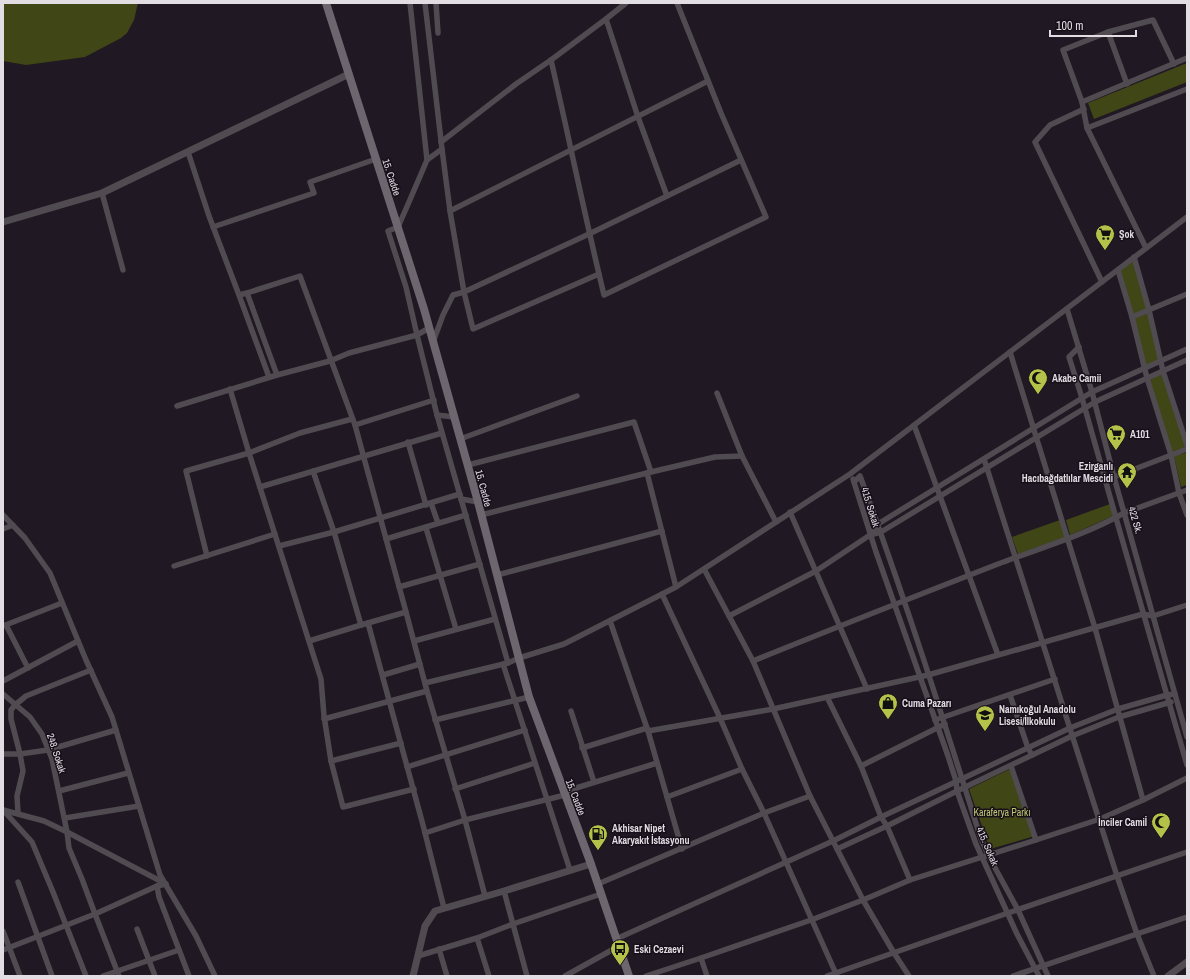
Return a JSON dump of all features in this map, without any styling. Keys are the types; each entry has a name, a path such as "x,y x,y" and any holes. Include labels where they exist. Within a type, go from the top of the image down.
{"main road":[{"name":"15. Cadde","path":"326,3 429,328 468,465 529,697 591,864 629,976"}],"street":[{"path":"410,3 427,160 398,227 388,231 406,287 416,335 495,619 515,700 570,870"},
{"path":"425,3 450,211 464,292 473,329 599,274"},
{"path":"436,3 438,33"},
{"path":"441,142 516,84 551,60 626,3"},
{"path":"551,60 572,150 589,234 604,295 766,217 708,81 677,3"},
{"path":"606,19 638,117 667,196"},
{"path":"1146,248 1087,128 1082,102 1063,50 1108,32 1153,20 1174,64"},
{"path":"1108,32 1127,84"},
{"path":"1082,102 1187,58"},
{"path":"3,222 102,193 349,74"},
{"path":"450,211 708,81"},
{"path":"1087,128 1187,89"},
{"path":"1084,109 1050,125 1035,142 1102,282"},
{"path":"427,160 442,149"},
{"path":"188,152 213,227 270,377"},
{"path":"213,227 314,193 310,182 376,159"},
{"path":"433,342 443,315 453,295 464,292 589,234 741,160"},
{"path":"102,193 123,270"},
{"path":"424,683 506,664 519,658 564,644 676,587 850,474 1187,216"},
{"path":"1134,257 1150,310 1163,371 1187,445"},
{"path":"1118,270 1132,318 1144,368 1171,455 1179,493 1187,515"},
{"path":"239,295 300,276 355,425 400,587 424,683 465,820 485,896"},
{"path":"247,293 277,375"},
{"path":"1132,318 1187,294"},
{"name":"422 Sk.","path":"1067,309 1095,402 1114,477 1187,737"},
{"path":"177,406 270,377 332,360 349,353 416,335 429,328"},
{"name":"422 Sk.","path":"1079,347 1069,357 1085,408 1115,518 1187,765"},
{"path":"870,535 878,524 1092,392 1187,349"},
{"path":"1010,352 1095,628 1143,800"},
{"path":"729,616 816,571 870,535 881,532 1095,402 1187,360"},
{"path":"230,389 321,679 324,719 331,761 343,807 414,789"},
{"path":"717,393 742,456 776,522"},
{"path":"460,439 577,396"},
{"path":"355,425 434,400"},
{"path":"438,415 454,417"},
{"path":"207,556 186,471 249,453 300,434 352,418"},
{"path":"468,465 634,422 649,473 676,587"},
{"path":"914,425 998,655"},
{"path":"260,487 442,432"},
{"path":"408,442 429,504 438,524"},
{"path":"1114,477 1187,449"},
{"path":"481,515 715,457 742,456"},
{"path":"984,459 1117,876 1137,934 1154,976"},
{"path":"313,471 334,532 360,625"},
{"path":"850,474 854,482"},
{"name":"415. Sokak","path":"1039,976 1017,934 982,857 957,791 956,781 948,756 870,535 854,482 860,476 881,532 943,717 980,836 988,855 1018,910 1048,976"},
{"path":"753,661 1016,557 1068,538 1124,513 1187,490"},
{"path":"279,546 334,532 429,504 461,497 478,502"},
{"path":"790,512 868,689"},
{"path":"3,515 25,538 50,573 78,641 112,716 160,875 196,936 215,976"},
{"path":"386,539 466,515"},
{"path":"3,529 13,525"},
{"path":"426,528 456,630"},
{"path":"497,575 662,531"},
{"path":"174,566 275,534"},
{"path":"400,587 480,564"},
{"path":"704,569 753,661 810,796 863,900 909,976"},
{"path":"662,594 742,769 764,813 836,975"},
{"path":"28,668 4,625 62,603"},
{"path":"582,748 647,730 773,709 868,689 1043,643 1143,614 1153,616 1187,605"},
{"path":"309,641 406,612"},
{"path":"414,641 495,619"},
{"path":"610,621 647,730 682,849"},
{"path":"368,624 414,789 444,908"},
{"path":"3,681 78,641"},
{"path":"383,675 420,664"},
{"path":"18,814 17,796 23,771 11,718 11,710 26,696 91,670"},
{"path":"935,720 1055,679"},
{"path":"324,719 427,691"},
{"name":"248. Sokak","path":"3,694 30,717 42,734 52,759 69,848 118,973"},
{"path":"1010,694 1032,756"},
{"path":"565,976 618,942 1070,728 1118,709 1175,694"},
{"path":"435,720 529,697"},
{"path":"827,697 861,766 881,817 887,826 910,880"},
{"path":"837,849 1072,736 1119,717 1177,701"},
{"path":"571,711 594,782"},
{"path":"861,766 945,724"},
{"path":"3,754 20,754 48,750 116,730"},
{"path":"407,767 525,730"},
{"path":"331,761 401,744"},
{"path":"425,833 465,820 547,800 594,782 657,763"},
{"path":"455,789 536,764"},
{"path":"1011,766 1036,840"},
{"path":"667,797 742,769"},
{"path":"59,792 128,773"},
{"path":"646,976 811,920 910,880 1100,819 1187,778"},
{"path":"598,884 764,813 810,796"},
{"path":"64,818 139,806"},
{"path":"3,810 44,820 166,884"},
{"path":"3,810 32,842 67,925 86,976"},
{"path":"828,976 836,975 1008,913 1187,852"},
{"path":"412,976 425,926 435,911 591,864"},
{"path":"18,882 52,976"},
{"path":"3,950 95,914 157,886 166,884"},
{"path":"157,886 159,897 189,976"},
{"path":"504,891 527,976"},
{"path":"418,956 477,938 601,894"},
{"path":"1013,976 1187,917"},
{"path":"136,929 155,976"},
{"path":"3,931 20,976"},
{"path":"477,938 489,976"},
{"path":"103,976 118,973 148,960 179,950"},
{"path":"439,950 448,976"},
{"path":"701,958 707,976"},
{"path":"1168,976 1187,962"}],"green space":[{"path":"3,3 138,3 134,20 127,33 121,38 85,57 26,65 3,61"},
{"path":"1187,63 1187,82 1094,119 1088,103"},
{"path":"1134,257 1161,361 1144,368 1118,270"},
{"path":"1162,373 1186,447 1172,452 1150,380"},
{"path":"1186,453 1187,485 1181,487 1174,456"},
{"path":"1110,504 1113,516 1070,535 1066,520"},
{"path":"1060,520 1065,537 1018,554 1012,537"},
{"name":"Karaferya Parkı","path":"1012,768 1035,836 990,849 969,789"}],"place":[{"name":"Şok","path":"1105,251"},
{"name":"Akabe Camii","path":"1038,395"},
{"name":"A101","path":"1116,451"},
{"name":"Ezirganlı Hacıbağdatlılar Mescidi","path":"1127,489"},
{"name":"Cuma Pazarı","path":"888,720"},
{"name":"Namıkoğul Anadolu Lisesi/İlkokulu","path":"985,732"},
{"name":"İnciler Camiİ","path":"1161,839"},
{"name":"Akhisar Nipet Akaryakıt İstasyonu","path":"598,851"},
{"name":"Eski Cezaevi","path":"620,966"}]}
